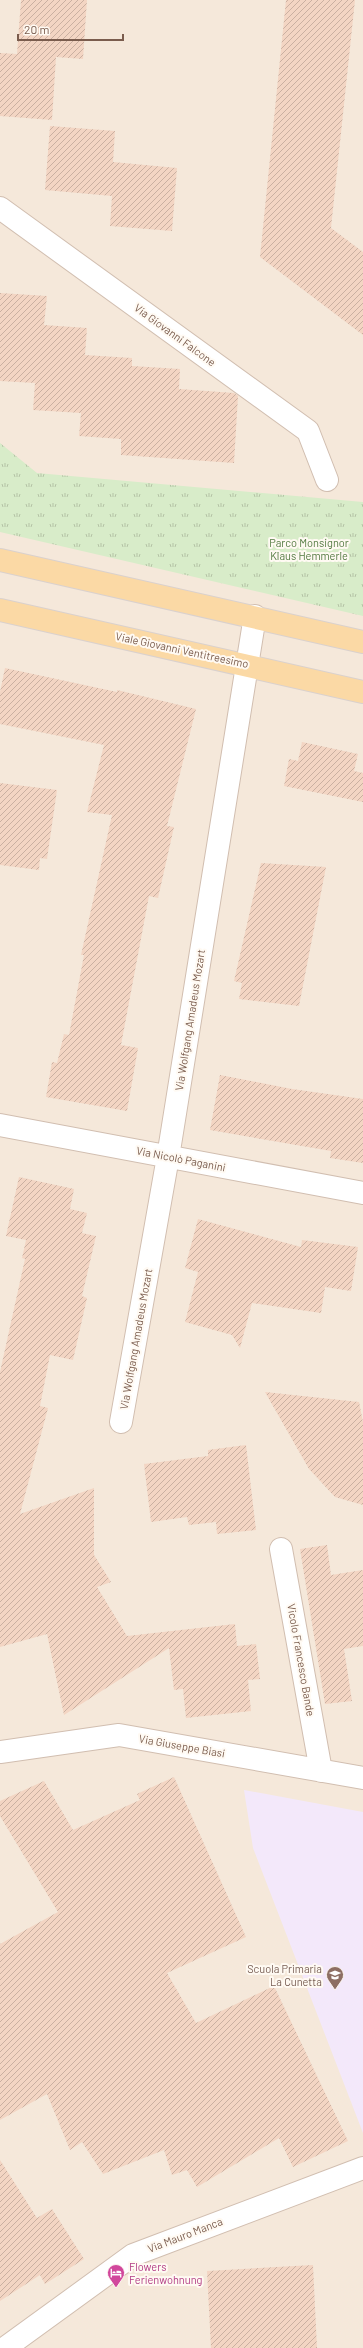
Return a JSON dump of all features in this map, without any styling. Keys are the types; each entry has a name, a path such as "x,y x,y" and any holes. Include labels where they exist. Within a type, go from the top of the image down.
{"main road":[{"path":"0,560 255,616 363,642"},
{"name":"Viale Giovanni Ventitreesimo","path":"0,610 246,664 363,692"}],"street":[{"name":"Via Giovanni Falcone","path":"0,208 308,431 328,480"},
{"name":"Via Wolfgang Amadeus Mozart","path":"121,1422 168,1157 246,664 255,616"},
{"name":"Via Nicolò Paganini","path":"0,1125 363,1194"},
{"name":"Vicolo Francesco Bande","path":"281,1549 320,1771"},
{"name":"Via Giuseppe Biasi","path":"0,1752 119,1735 363,1778"},
{"name":"Via Mauro Manca","path":"5,2348 133,2255 363,2168"}],"shaded area":[{"path":"0,0 363,0 363,2348 0,2348"},
{"name":"Scuola Primaria La Cunetta","path":"244,1790 363,1812 363,2133 253,1848"}],"green space":[{"name":"Parco Monsignor Klaus Hemmerle","path":"0,443 37,473 363,502 363,616 0,532"}],"building":[{"path":"21,0 87,0 83,59 56,57 52,120 0,116 0,53 17,54"},
{"path":"286,0 355,0 331,228 363,252 363,335 260,257"},
{"path":"50,126 115,131 113,162 177,168 172,231 110,226 112,196 45,190"},
{"path":"0,293 47,296 44,325 87,328 85,355 132,358 132,366 180,369 179,389 234,393 238,396 234,463 121,455 121,439 79,436 81,413 33,410 35,383 0,381"},
{"path":"5,668 117,692 117,690 196,709 167,826 174,827 158,898 149,896 121,1045 138,1048 127,1111 46,1097 52,1062 57,1063 64,1034 69,1035 84,955 81,955 112,815 87,812 104,745 0,724 0,692"},
{"path":"302,742 358,754 354,771 363,773 363,802 284,786 289,759 298,761"},
{"path":"0,783 57,790 47,859 40,858 39,870 0,865"},
{"path":"261,863 326,867 299,1006 239,999 242,983 234,981"},
{"path":"220,1075 292,1089 363,1099 363,1163 330,1158 331,1151 210,1130"},
{"path":"19,1177 74,1189 70,1209 87,1213 82,1233 96,1236 82,1296 87,1298 73,1360 50,1355 40,1406 48,1408 20,1514 94,1488 94,1555 111,1582 97,1587 127,1636 235,1624 237,1646 256,1644 260,1679 248,1680 251,1711 186,1718 183,1689 174,1690 169,1648 64,1715 47,1634 0,1647 0,1372 25,1259 22,1258 26,1240 6,1236"},
{"path":"198,1219 301,1247 302,1240 358,1247 351,1291 325,1287 321,1313 252,1303 240,1348 232,1335 185,1322 198,1272 185,1268"},
{"path":"265,1392 359,1402 363,1422 363,1505 335,1497 309,1469"},
{"path":"246,1445 256,1530 217,1534 216,1522 189,1525 187,1517 151,1522 144,1464 208,1456 208,1450"},
{"path":"327,1545 331,1575 363,1570 363,1646 344,1649 352,1701 325,1704 300,1549"},
{"path":"174,1777 246,1937 167,1973 196,2023 274,1986 348,2141 293,2167 279,2138 197,2187 187,2170 172,2175 164,2150 103,2174 82,2142 70,2150 47,2094 0,2120 0,1944 58,1912 0,1816 0,1801 44,1781 73,1830 140,1800 137,1794"},
{"path":"0,2160 37,2218 52,2209 84,2259 45,2284 40,2275 0,2301"},
{"path":"313,2265 317,2348 211,2348 207,2271"}],"place":[{"name":"Scuola Primaria La Cunetta","path":"335,1990"},
{"name":"Flowers Ferienwohnung","path":"116,2288"}]}
